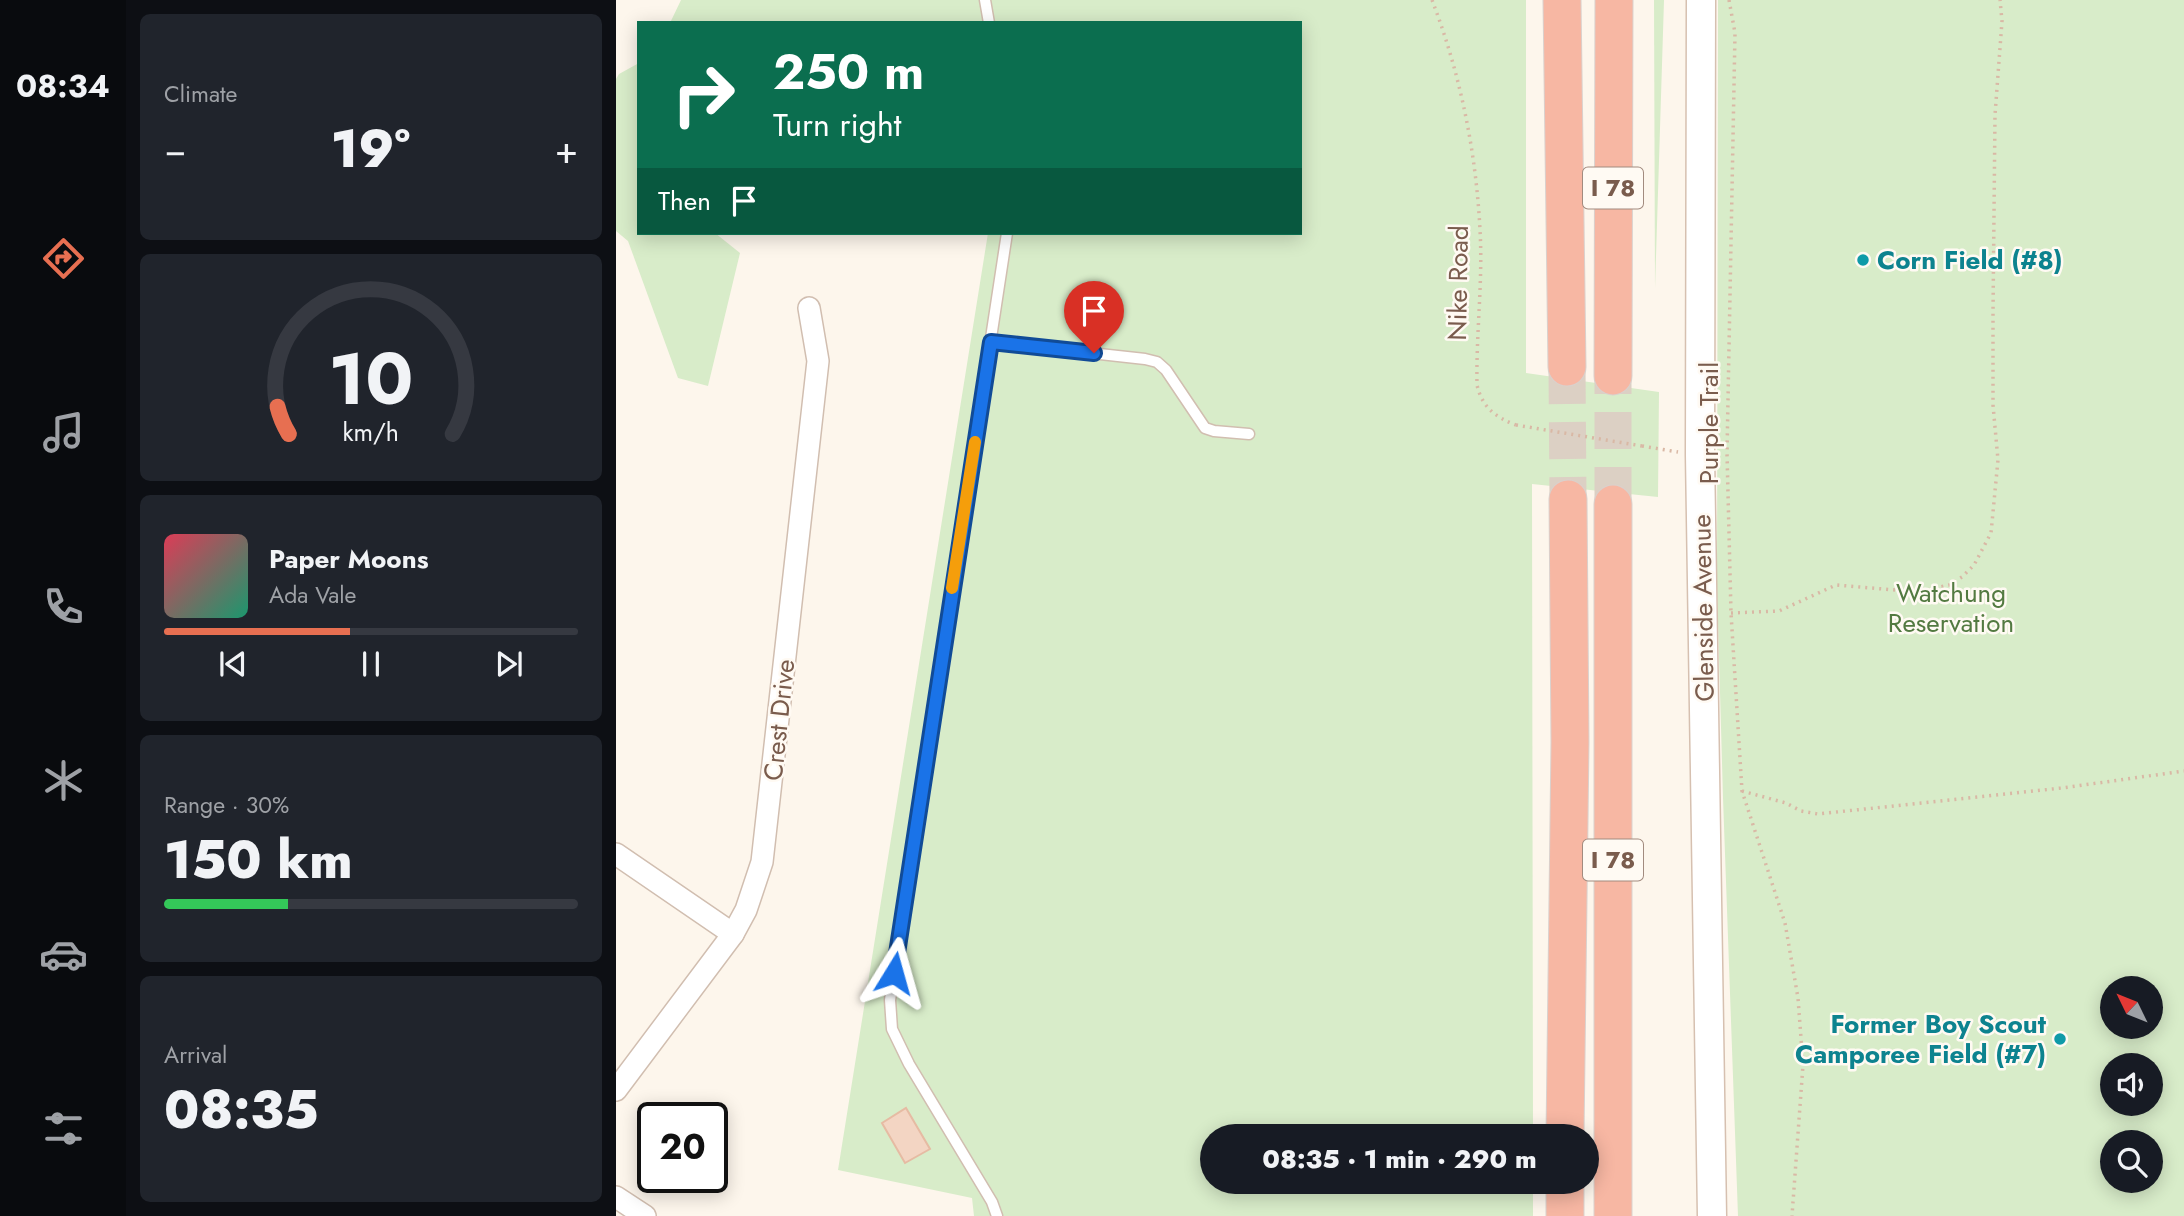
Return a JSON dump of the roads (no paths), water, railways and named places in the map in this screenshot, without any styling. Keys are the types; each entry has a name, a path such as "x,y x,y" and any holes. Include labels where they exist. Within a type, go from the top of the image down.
{"highway":[{"name":"I 78","path":"1562,0 1567,367"},
{"name":"I 78","path":"1613,376 1614,0"},
{"name":"I 78","path":"1565,1124 1570,741 1568,499"},
{"name":"I 78","path":"1613,504 1613,1216"},
{"path":"1565,1194 1565,1216"}],"main road":[{"name":"Glenside Avenue","path":"1702,0 1700,456 1712,1216"}],"street":[{"name":"Crest Drive","path":"616,1090 733,934 746,910 762,862 818,361 809,308"},
{"path":"616,853 733,934"},
{"path":"616,1197 645,1216"}],"lane":[{"path":"985,0 989,21"},
{"path":"997,1216 992,1202 909,1064 892,1029 890,1000 1007,235"},
{"path":"991,342 1157,362 1166,370 1205,428 1249,434"}],"tunnel":[{"path":"1567,367 1568,499"},
{"path":"1613,376 1613,504"}],"place":[{"name":"Corn Field (#8)","path":"1863,260"},
{"name":"Former Boy Scout Camporee Field (#7)","path":"2060,1039"}],"park label":[{"name":"Watchung Reservation","path":"1951,608"}]}
